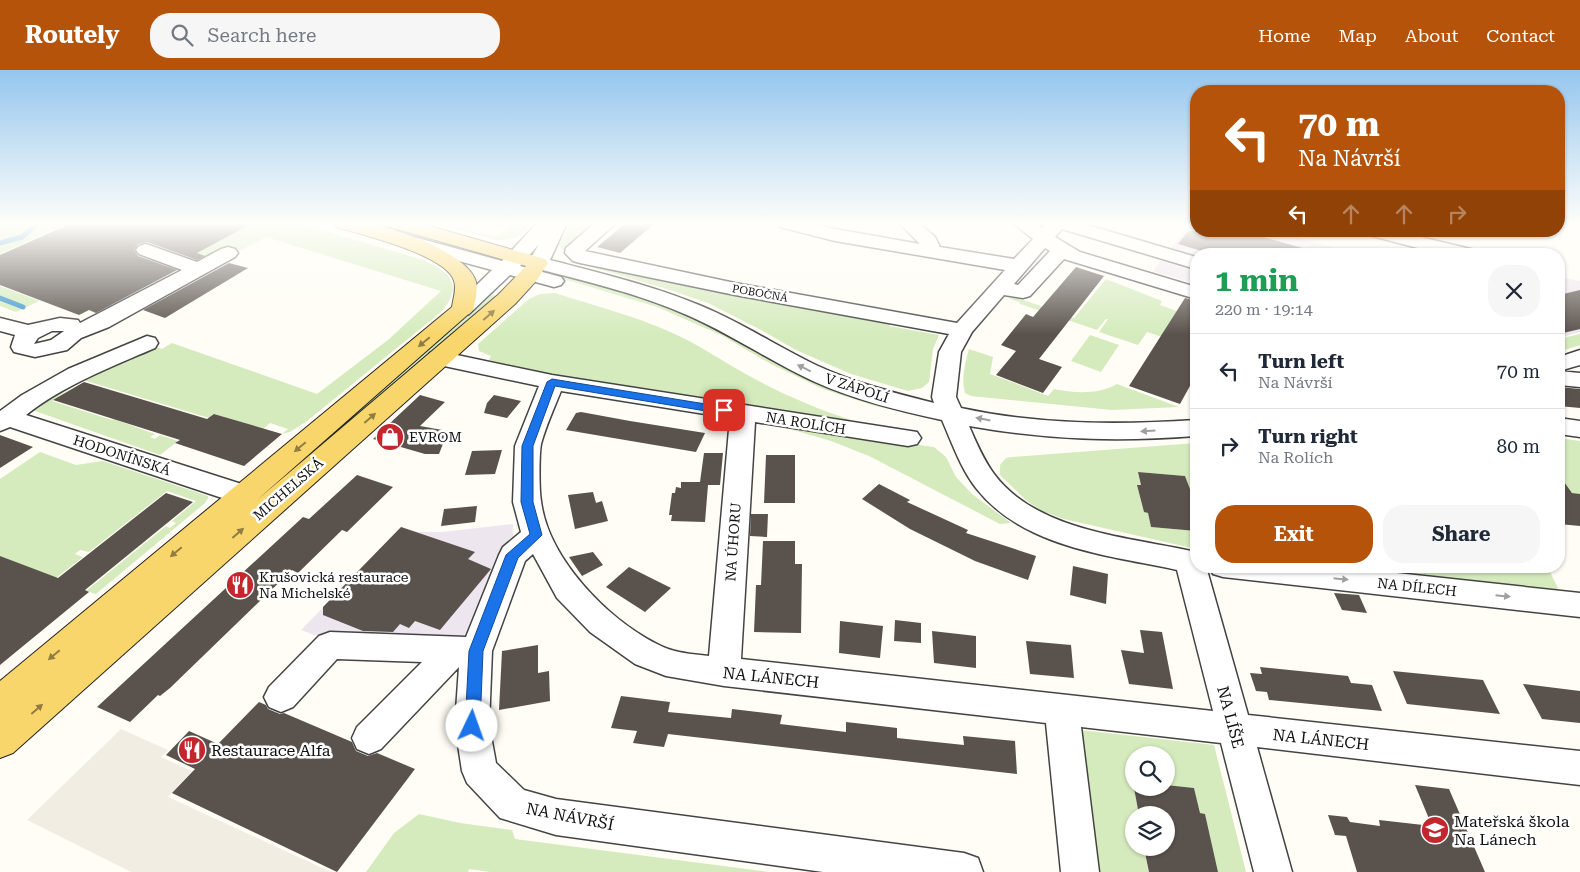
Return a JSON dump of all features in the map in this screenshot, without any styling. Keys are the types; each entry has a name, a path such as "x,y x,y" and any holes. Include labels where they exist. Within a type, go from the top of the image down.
{"main road":[{"path":"444,260 457,268 465,278 465,297 462,310"},
{"path":"507,260 523,266"},
{"name":"MICHELSKÁ","path":"0,741 515,292 523,266"},
{"name":"MICHELSKÁ","path":"0,702 462,310"}],"street":[{"path":"175,260 198,269"},
{"path":"74,330 101,322 214,260"},
{"name":"V ZÁPOLÍ","path":"497,260 523,266 688,322 776,372 849,402 907,419 953,419 1086,432 1190,428"},
{"name":"MICHELSKÁ","path":"523,266 526,260"},
{"name":"MICHELSKÁ","path":"462,310 529,260"},
{"name":"POBOČNÁ","path":"597,260 735,289 962,330"},
{"path":"984,260 1018,266"},
{"path":"1023,260 962,330 950,352 944,397 984,480 997,495 1017,512 1056,532 1190,562"},
{"path":"993,293 1023,292 1052,260"},
{"path":"1090,260 1111,268 1123,278 1141,288 1189,298"},
{"path":"993,293 1027,311"},
{"path":"30,333 22,339 21,345 24,349 34,350 58,345 68,339 74,330 99,314"},
{"path":"0,324 30,333"},
{"path":"4,421 30,400 76,374 147,344"},
{"path":"1565,362 1580,357"},
{"name":"NA ROLÍCH","path":"438,358 552,382 908,438"},
{"path":"1565,379 1580,380"},
{"path":"536,535 527,502 528,446 552,382"},
{"name":"NA ÚHORU","path":"724,672 743,413"},
{"name":"HODONÍNSKÁ","path":"4,421 244,495"},
{"path":"1565,427 1580,429"},
{"name":"NA NÁVRŠÍ","path":"536,535 513,555 465,651 472,726 480,771 513,805 556,817 964,872"},
{"name":"NA LÁNECH","path":"536,535 568,590 601,623 646,654 687,668 1580,768"},
{"name":"NA LÍŠE","path":"1195,573 1234,729 1273,872"},
{"name":"NA DÍLECH","path":"1287,573 1580,605"},
{"path":"281,697 330,645 465,651"},
{"path":"368,738 465,651"},
{"path":"1062,709 1080,872"}],"shaded area":[{"path":"1161,260 1190,260 1190,282 1153,271"},
{"path":"1565,278 1580,281 1580,332 1565,336"},
{"path":"513,524 513,537 478,625 461,637 426,642 314,635 301,630 402,527 418,532 442,532"},
{"path":"121,729 168,750 161,757 192,771 168,797 331,872 131,872 27,820"}],"green space":[{"path":"189,260 211,260 199,262 188,262"},
{"path":"342,260 424,260 447,275 453,287 452,295 441,312 307,421 290,432 282,434 288,429 270,423 263,429 215,414 209,418 83,380 52,401 112,420 114,419 155,434 150,437 155,439 160,435 178,441 160,455 32,410 36,403 151,345 162,349 172,343 317,394 388,340 441,291"},
{"path":"585,260 892,319 889,326 939,335 933,349 929,382 922,388 908,391 851,374 796,350 708,303 574,262"},
{"path":"561,275 661,303 905,409 904,412 875,406 823,389 771,364 721,335 657,307 557,277"},
{"path":"1106,279 1162,301 1160,305 1190,316 1190,346 1147,332 1138,345 1099,332 1108,319 1097,330 1020,304 1008,298 1018,298 1074,318"},
{"path":"0,286 39,301 16,312 0,306"},
{"path":"555,293 624,314 675,334 774,389 804,403 851,420 847,423 526,370 489,360 491,356 479,351 478,344 529,299 540,294"},
{"path":"492,295 497,296 0,726 0,716"},
{"path":"1580,334 1580,345 1565,350 1565,338"},
{"path":"1090,335 1119,345 1101,372 1071,361"},
{"path":"969,349 993,357 990,374 1048,396 1054,389 1078,392 1094,391 1110,388 1117,384 1179,407 1112,410 971,396 965,393 963,382"},
{"path":"783,427 934,447 946,457 956,477 972,494 1011,523 1000,524 869,456 831,441"},
{"path":"1565,439 1580,441 1580,496 1572,493 1565,486"},
{"path":"1190,443 1190,489 1185,476 1138,472 1141,485 1137,485 1144,512 1148,513 1151,527 1190,530 1190,548 1064,519 1042,511 1027,501 1000,475 1000,465 1006,458"},
{"path":"40,452 76,465 103,461 208,496 208,498 205,503 96,594 86,591 166,526 170,528 176,523 172,521 196,501 167,491 89,552 80,550 75,554 83,557 56,578 0,556 0,479"},
{"path":"1383,573 1550,573 1561,594"},
{"path":"1080,730 1214,745 1246,872 1218,872 1205,814 1200,813 1194,788 1175,786 1175,746 1125,746 1125,796 1136,796 1137,806 1125,806 1125,856 1146,856 1149,872 1098,872"},
{"path":"419,814 460,823 512,830 515,839 769,872 490,872 469,869 468,872 366,872 394,833"}],"building":[{"path":"0,260 150,260 177,270 96,313 89,310 79,315 0,285"},
{"path":"229,263 248,268 165,318 143,310"},
{"path":"1076,267 1104,276 1039,359 1062,367 1043,393 996,375 1016,351 1001,345 1026,314 1033,317"},
{"path":"1580,290 1580,329 1565,333 1565,294"},
{"path":"1185,298 1190,299 1190,386 1180,404 1129,386"},
{"path":"84,382 207,419 214,414 282,434 244,466 175,443 180,440 53,400"},
{"path":"1565,388 1580,389 1580,408 1565,407"},
{"path":"420,395 445,402 420,426 448,431 439,454 425,454 373,439"},
{"path":"494,395 521,401 507,418 484,413 487,403"},
{"path":"581,412 705,433 696,452 566,430 576,413"},
{"path":"0,435 33,447 0,468"},
{"path":"502,450 495,474 465,475 472,451"},
{"path":"704,453 723,453 720,485 708,485 705,522 671,521 672,515 669,515 672,493 675,493 676,487 681,488 681,482 700,482"},
{"path":"766,455 795,455 795,503 764,503"},
{"path":"1138,472 1185,476 1190,489 1190,530 1151,527 1148,513 1144,512 1137,485 1141,485"},
{"path":"357,475 393,487 347,532 342,530 298,573 292,570 170,688 160,696 158,695 130,722 97,707 303,517 309,519"},
{"path":"1565,483 1572,493 1580,494 1580,526 1565,525"},
{"path":"879,484 910,500 907,502 968,530 966,533 1036,556 1028,580 975,561 910,529 862,499"},
{"path":"593,492 596,503 602,501 608,521 575,529 568,495"},
{"path":"166,493 193,502 85,590 89,592 0,665 0,556 58,578"},
{"path":"477,506 475,522 441,526 444,509"},
{"path":"751,514 768,514 767,537 750,536"},
{"path":"401,527 475,552 468,559 491,569 440,630 415,621 409,628 400,624 393,632 363,631 323,615 323,607"},
{"path":"763,541 795,541 795,564 802,564 801,633 754,632 756,585 761,585"},
{"path":"593,552 603,565 582,576 569,557"},
{"path":"1073,566 1108,574 1106,604 1070,595"},
{"path":"629,567 671,588 645,612 606,587"},
{"path":"1334,593 1359,595 1367,613 1342,610"},
{"path":"895,620 921,623 921,643 894,641"},
{"path":"840,621 883,626 880,658 839,653"},
{"path":"1140,630 1162,632 1173,689 1129,684 1121,650 1144,653"},
{"path":"932,631 976,636 976,668 934,663"},
{"path":"1026,641 1071,645 1074,678 1030,674"},
{"path":"538,645 538,673 549,671 550,701 499,710 502,651"},
{"path":"1260,667 1348,676 1351,683 1372,685 1382,711 1269,700 1267,692 1256,691 1250,673 1262,674"},
{"path":"1393,671 1483,680 1500,714 1407,704"},
{"path":"1523,684 1580,691 1580,723 1542,719"},
{"path":"621,696 670,702 668,712 731,718 732,709 782,715 780,724 846,732 846,722 897,728 897,738 964,745 963,736 1015,741 1017,774 668,734 664,747 633,743 637,731 611,728"},
{"path":"259,702 266,705 268,709 280,714 284,713 352,742 356,751 368,756 377,753 415,769 337,872 172,793 195,769 166,755 189,731 218,744"},
{"path":"1415,785 1449,789 1485,872 1357,872 1346,836 1335,835 1328,815 1347,817 1350,822 1380,826 1379,820 1432,826"},
{"path":"1175,786 1194,788 1200,813 1205,814 1218,872 1149,872 1146,856 1175,856 1175,806 1137,806 1135,796 1175,796"}],"waterway":[{"path":"0,298 23,307"}],"place":[{"name":"EVROM","path":"390,437"},
{"name":"Krušovická restaurace Na Michelské","path":"240,585"},
{"name":"Restaurace Alfa","path":"192,750"},
{"name":"Mateřská škola Na Lánech","path":"1435,830"}],"route":[{"path":"472,726 476,651 513,555 536,535 527,502 528,446 552,382 724,410"}]}
